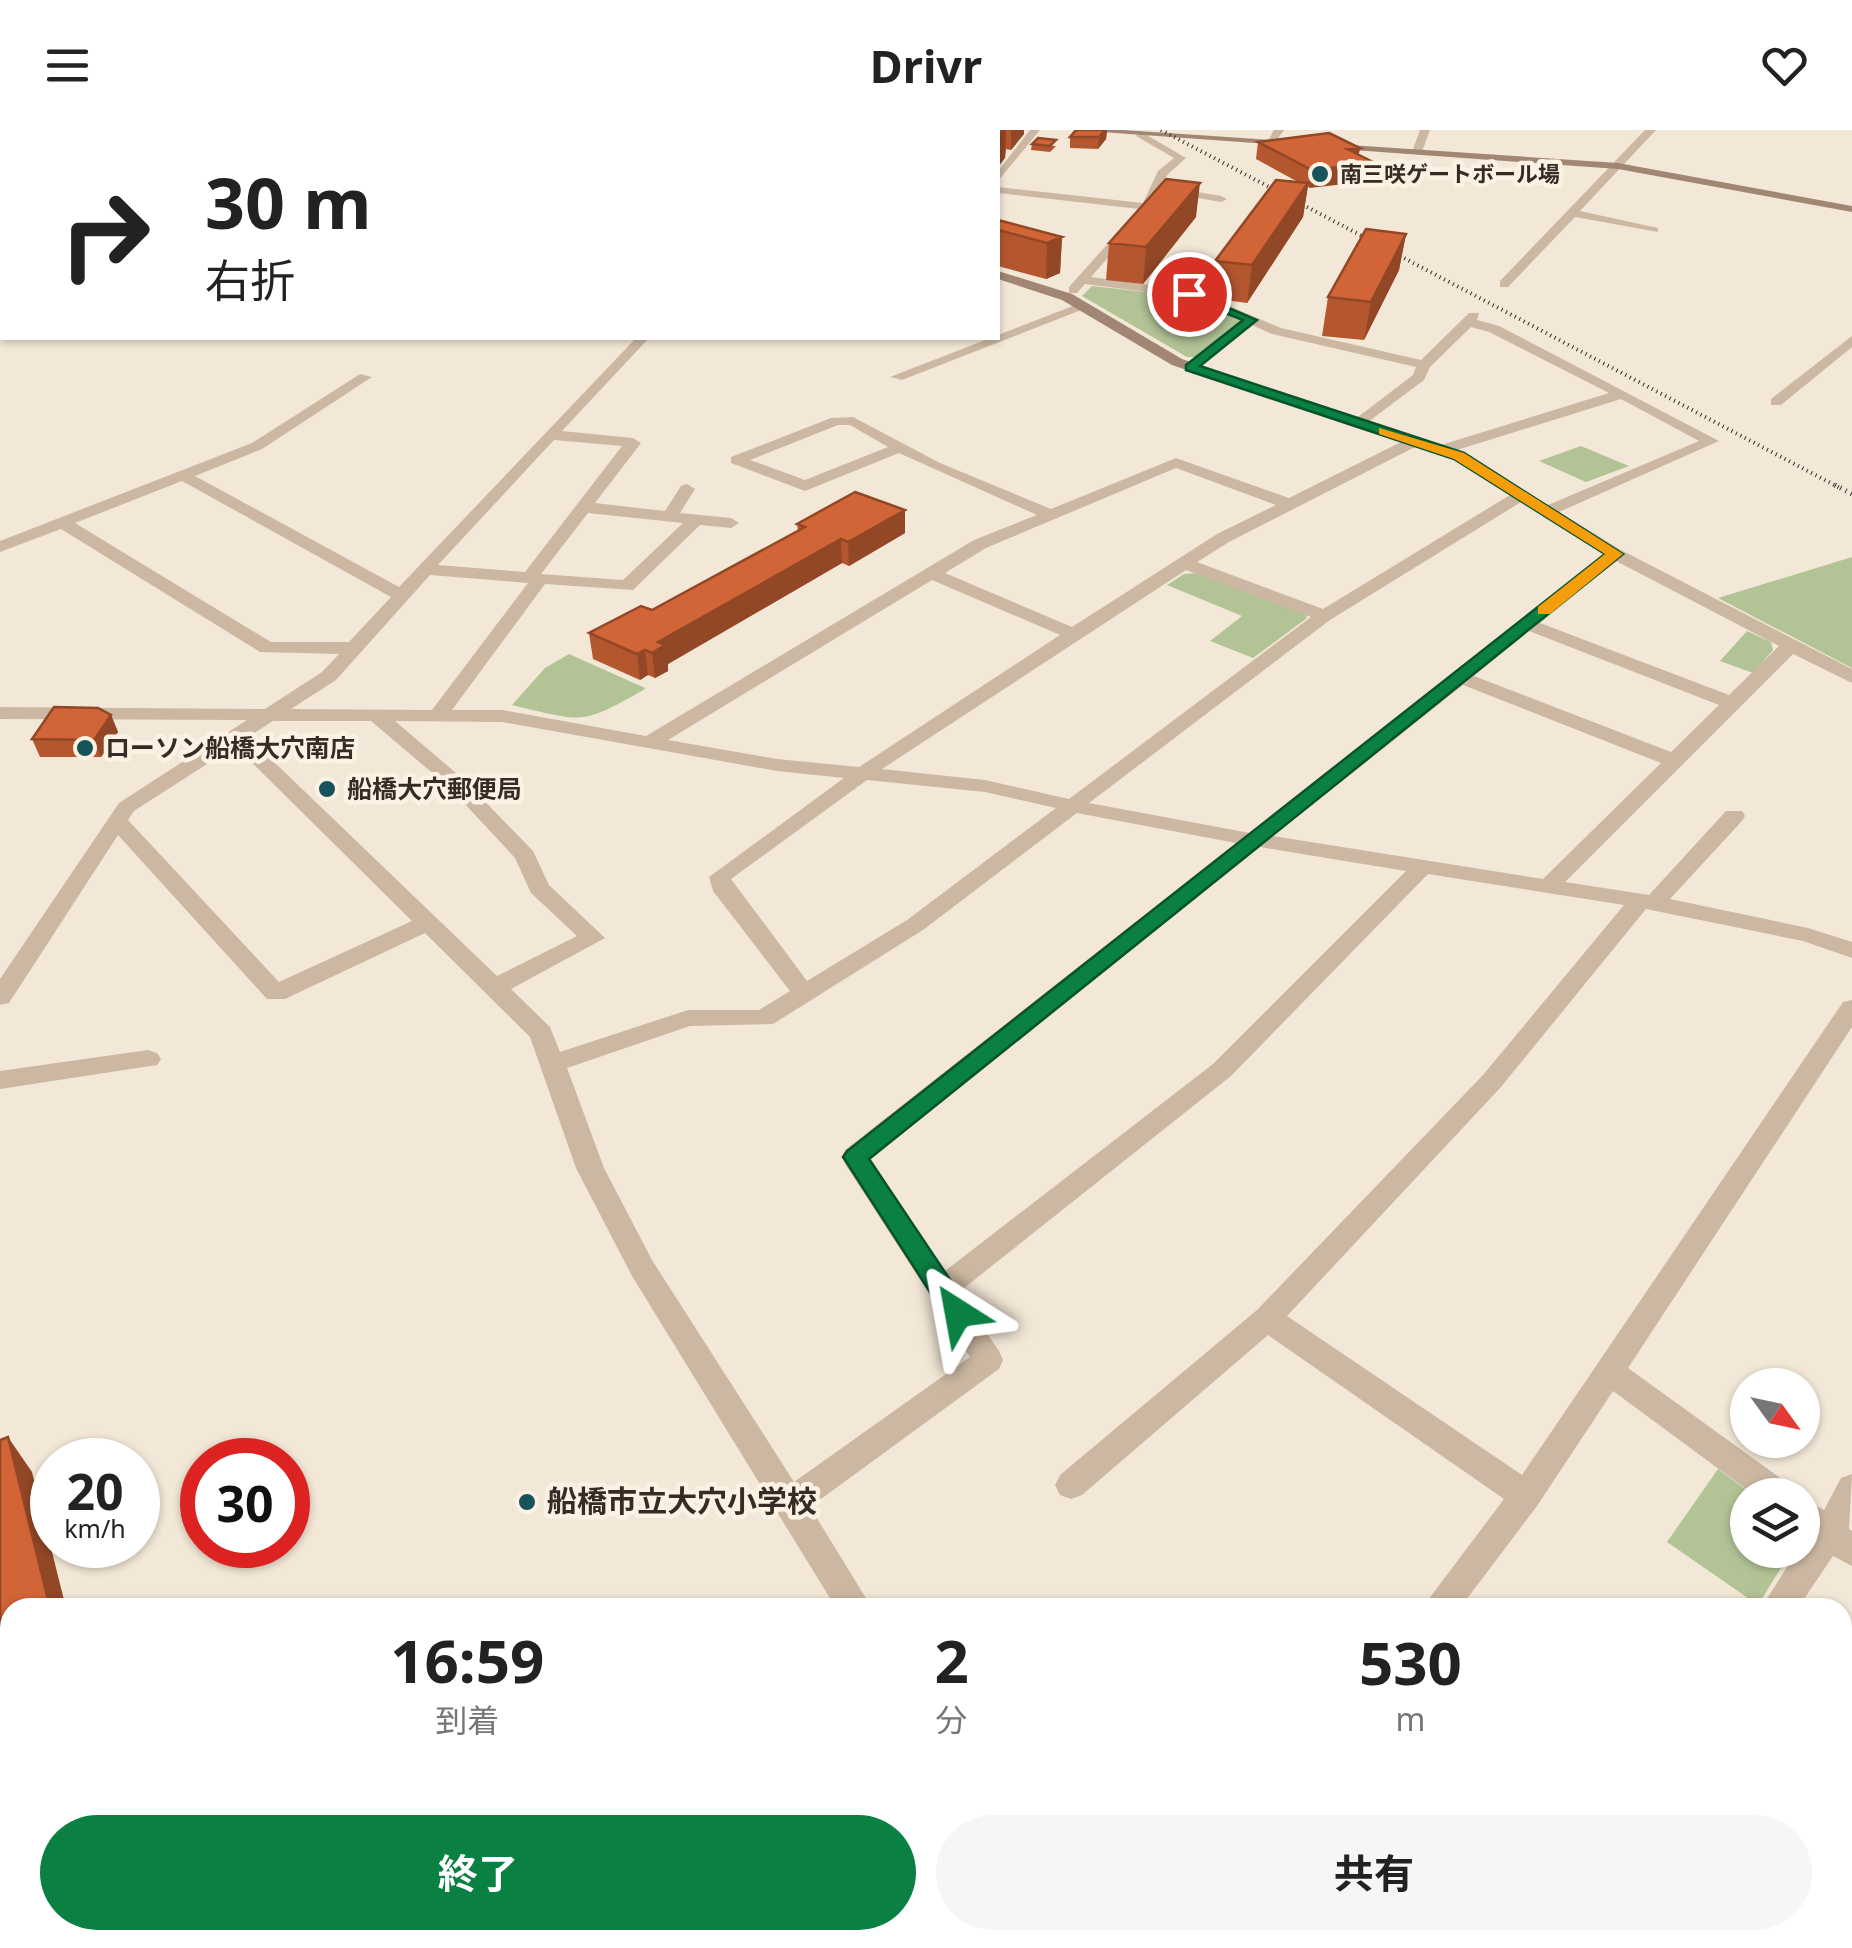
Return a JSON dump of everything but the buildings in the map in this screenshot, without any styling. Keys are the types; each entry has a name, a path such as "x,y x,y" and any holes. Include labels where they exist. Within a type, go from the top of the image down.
{"street":[{"path":"1000,175 1035,130"},
{"path":"1078,130 1205,134 1618,166 1852,209"},
{"path":"1270,142 1279,130"},
{"path":"1417,152 1425,130"},
{"path":"1504,284 1561,220 1618,166 1645,132"},
{"path":"1067,297 1146,207 1162,174 1181,158 1140,134"},
{"path":"1156,188 1221,200"},
{"path":"1000,190 1146,207"},
{"path":"1572,213 1654,230"},
{"path":"1000,276 1067,297 1191,368 1442,450 1615,554 1852,678"},
{"path":"1082,280 1189,294 1277,330 1424,364"},
{"path":"1000,339 1083,307"},
{"path":"1358,423 1418,378 1424,364 1471,319 1711,441 1546,512"},
{"path":"1191,368 1252,320"},
{"path":"0,996 116,820 148,790 276,713 329,676 641,340"},
{"path":"897,378 997,340"},
{"path":"1776,402 1852,340"},
{"path":"0,547 257,446 365,376"},
{"path":"1442,450 1622,394"},
{"path":"900,448 805,486 736,460 836,422 854,422 900,448 1054,516"},
{"path":"440,713 582,508 634,443 552,436"},
{"path":"804,992 721,886 720,877 860,773 1223,538 1415,441"},
{"path":"648,743 980,544 1176,463 1289,504"},
{"path":"182,475 402,596"},
{"path":"670,516 687,489"},
{"path":"555,1063 688,1018 764,1018 915,925 1324,616 1520,496"},
{"path":"582,508 731,523"},
{"path":"426,569 627,586 696,519"},
{"path":"59,522 267,648 355,648"},
{"path":"789,1503 918,1414 988,1360 855,1157 1615,554"},
{"path":"1184,563 1324,616"},
{"path":"931,573 1074,634"},
{"path":"1526,624 1732,703"},
{"path":"1548,886 1791,645"},
{"path":"1460,678 1675,761"},
{"path":"0,713 502,716 777,765 985,786 1255,840 1647,902 1808,935 1852,950"},
{"path":"374,714 456,784 526,856 540,888 593,938 494,988"},
{"path":"237,737 541,1032 590,1168 642,1268 850,1598"},
{"path":"1071,1485 1267,1318 1492,1081 1647,902 1734,816"},
{"path":"116,820 276,993 429,922"},
{"path":"942,1289 1222,1070 1423,866"},
{"path":"1447,1598 1526,1496 1852,1008"},
{"path":"0,1080 148,1059"},
{"path":"1267,1318 1526,1496"},
{"path":"1611,1372 1756,1478"},
{"path":"1787,1598 1841,1541 1852,1488"},
{"path":"1820,1525 1841,1541"}],"green space":[{"path":"1092,286 1182,296 1244,319 1195,357 1187,357 1082,296"},
{"path":"1581,446 1629,466 1586,482 1539,461"},
{"path":"1852,557 1852,668 1718,598"},
{"path":"1197,573 1305,612 1307,618 1253,658 1210,641 1242,616 1167,585 1184,574"},
{"path":"1747,631 1771,642 1773,650 1753,673 1720,661"},
{"path":"569,654 645,689 607,710 581,717 512,705 545,668"},
{"path":"1718,1469 1730,1478 1730,1568 1781,1568 1762,1598 1748,1598 1667,1542"}],"railway":[{"path":"1161,130 1840,488"},
{"path":"1835,485 1852,494"}],"slow traffic":[{"path":"1384,431 1459,456 1615,554 1544,610"}],"place":[{"name":"南三咲ゲートボール場","path":"1320,174"},
{"name":"ローソン船橋大穴南店","path":"85,748"},
{"name":"船橋大穴郵便局","path":"327,789"},
{"name":"船橋市立大穴小学校","path":"527,1502"}],"route":[{"path":"958,1313 855,1157 1615,554 1459,456 1191,368 1252,320 1189,294"}]}
